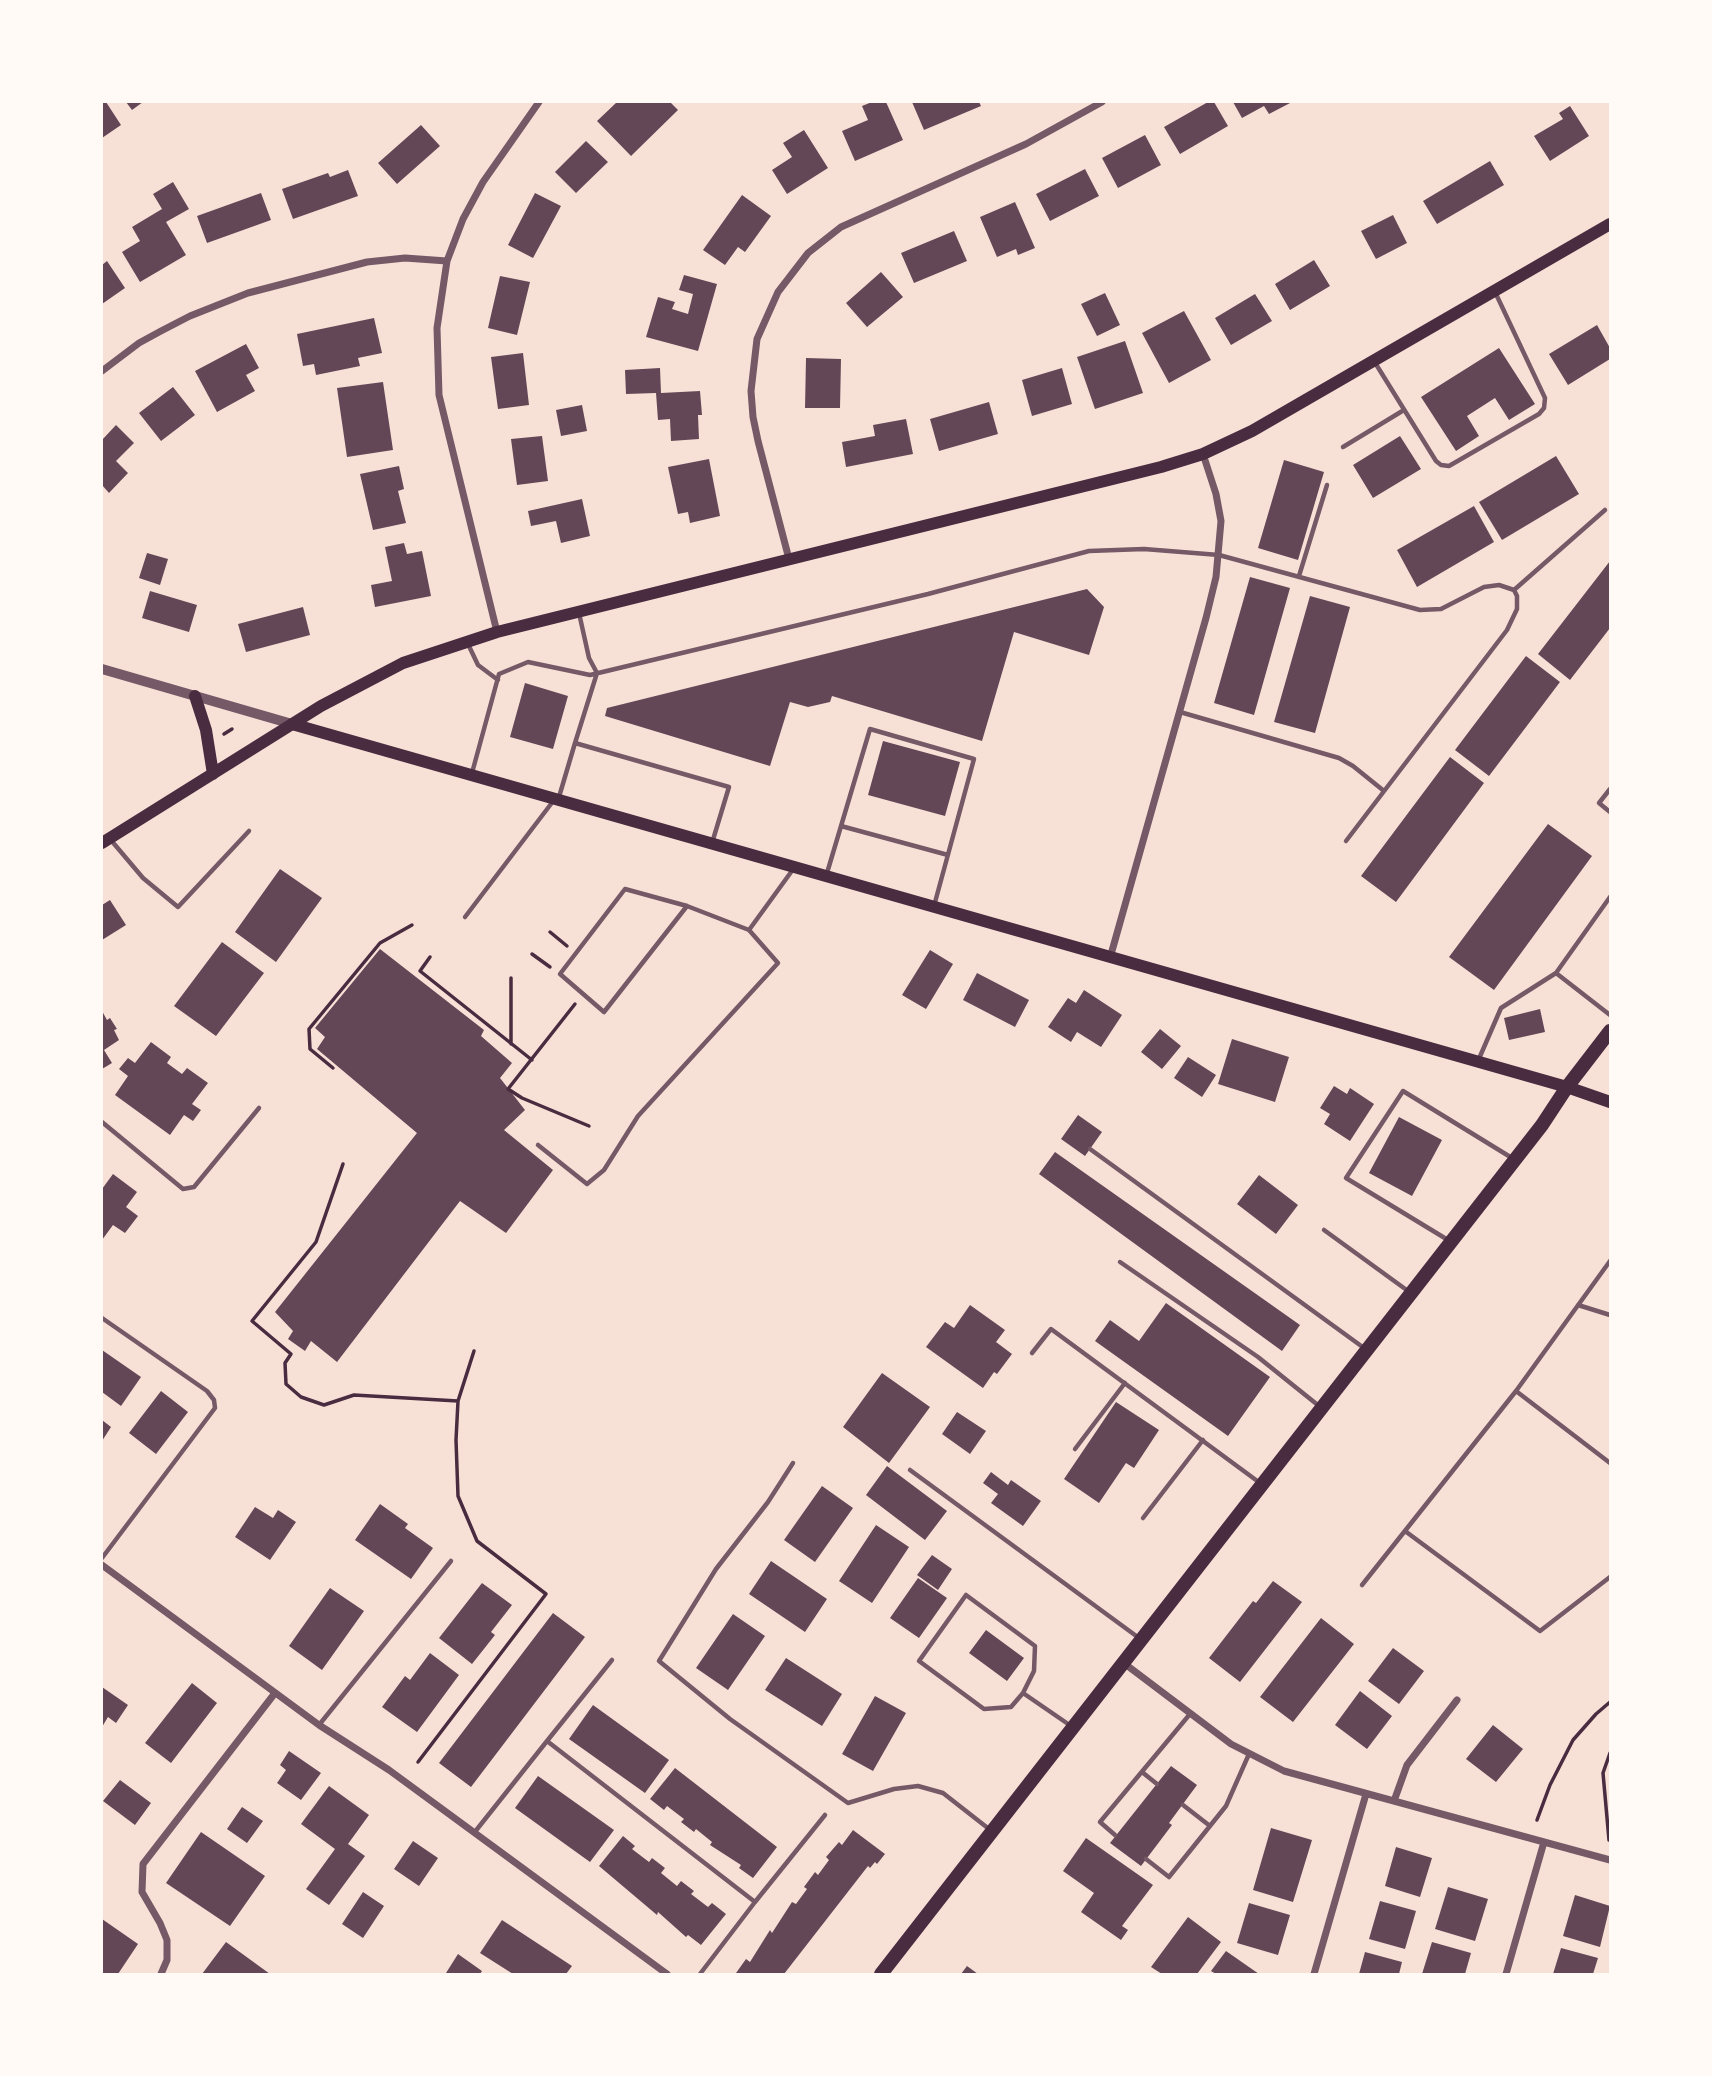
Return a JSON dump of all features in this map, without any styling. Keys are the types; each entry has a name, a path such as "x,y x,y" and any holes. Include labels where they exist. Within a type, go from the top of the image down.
{"main road":[{"path":"105,840 343,693 403,663 497,632 1161,467 1203,454 1252,431 1611,224"},
{"path":"195,696 206,730 213,774"},
{"path":"292,724 1567,1087 1611,1102"},
{"path":"885,1973 1516,1160 1567,1087 1611,1031"}],"street":[{"path":"497,632 439,394 437,328 447,261 463,219 483,182 539,102"},
{"path":"789,559 758,441 751,391 757,340 778,292 808,253 841,227 1026,144 1102,102"},
{"path":"102,371 139,343 161,331 219,303 248,293 367,262 405,258 447,261"},
{"path":"1110,958 1212,597 1221,521 1216,494 1203,454"},
{"path":"102,669 292,724"},
{"path":"102,1565 319,1725 389,1770 667,1975"},
{"path":"1125,1664 1248,1754 1284,1771 1611,1860"},
{"path":"161,1975 167,1960 167,1940 142,1892 143,1864 275,1693"},
{"path":"1394,1801 1407,1765 1457,1700"},
{"path":"1314,1975 1366,1794"},
{"path":"1506,1975 1544,1842"}],"lane":[{"path":"1373,360 1436,461 1449,466 1539,414 1544,408 1545,398 1495,291"},
{"path":"1343,447 1404,410"},
{"path":"1299,576 1327,485"},
{"path":"1514,590 1605,510"},
{"path":"471,775 499,674 528,663 590,675 928,594 1089,551 1144,549 1219,555 1427,611 1441,609 1484,587 1499,586 1514,590 1517,609 1507,630 1346,841"},
{"path":"464,917 556,800 597,673 589,658 578,612"},
{"path":"466,641 478,665 498,680"},
{"path":"1180,712 1339,758 1384,791"},
{"path":"826,877 870,729 974,759 933,907"},
{"path":"575,743 729,787 712,844"},
{"path":"1611,789 1599,803 1611,812"},
{"path":"841,826 947,855"},
{"path":"105,840 143,878 178,907 249,831"},
{"path":"749,930 795,867"},
{"path":"538,1146 587,1184 604,1170 638,1116 778,962 749,930 687,906 625,889 560,974 604,1012 687,906"},
{"path":"1477,1062 1502,1008 1556,973 1611,897"},
{"path":"1556,973 1611,1015"},
{"path":"1451,1242 1346,1178 1403,1091 1516,1160"},
{"path":"102,1122 183,1189 194,1187 259,1108"},
{"path":"1090,1149 1367,1351"},
{"path":"1324,1230 1411,1294"},
{"path":"1362,1585 1516,1391 1611,1261"},
{"path":"1120,1262 1258,1357 1323,1409"},
{"path":"1578,1306 1611,1315"},
{"path":"102,1318 207,1391 214,1400 215,1408 102,1558"},
{"path":"1032,1353 1051,1329 1264,1485"},
{"path":"1075,1449 1125,1383"},
{"path":"1516,1391 1611,1463"},
{"path":"1143,1518 1203,1440"},
{"path":"793,1462 768,1502 716,1569 659,1661 730,1718 848,1803 894,1789 918,1786 943,1793 992,1832"},
{"path":"910,1470 1143,1641"},
{"path":"1405,1531 1540,1630 1611,1577"},
{"path":"319,1725 450,1561"},
{"path":"966,1595 1035,1646 1034,1671 1023,1693 1011,1707 984,1709 919,1661 966,1595"},
{"path":"474,1833 612,1660"},
{"path":"1023,1693 1074,1728"},
{"path":"1115,1835 1100,1822 1190,1714"},
{"path":"547,1741 755,1902"},
{"path":"1146,1859 1169,1877 1226,1807 1248,1754"},
{"path":"1142,1772 1157,1784"},
{"path":"1183,1805 1210,1826"},
{"path":"700,1975 825,1815"}],"path":[{"path":"227,734 233,735"},
{"path":"333,1068 310,1049 309,1030 380,943 412,925"},
{"path":"550,932 576,953"},
{"path":"532,954 560,974"},
{"path":"430,957 421,971 532,1060"},
{"path":"511,978 511,1044"},
{"path":"583,994 509,1089 522,1098 589,1126"},
{"path":"343,1164 316,1242 252,1321 291,1354 285,1363 286,1384 301,1398 324,1405 354,1395 458,1401"},
{"path":"418,1762 546,1594 477,1541 458,1496 458,1401 474,1351"},
{"path":"1537,1819 1573,1740 1596,1714 1611,1702"},
{"path":"1609,1840 1603,1773 1611,1753"}],"building":[{"path":"102,102 106,102 121,125 102,138"},
{"path":"126,102 143,102 132,110"},
{"path":"617,102 670,102 678,110 631,156 597,121"},
{"path":"872,102 886,102 903,140 855,161 842,131 868,120 862,106"},
{"path":"912,102 979,102 981,106 924,130"},
{"path":"1208,102 1214,102 1228,126 1180,154 1164,127"},
{"path":"1233,102 1292,102 1269,114 1264,106 1242,118"},
{"path":"1570,106 1589,136 1550,161 1534,136 1563,119 1559,113"},
{"path":"421,125 440,146 397,184 378,163"},
{"path":"804,130 828,168 787,194 772,170 792,157 783,143"},
{"path":"1145,135 1161,165 1118,188 1102,158"},
{"path":"586,141 608,162 576,193 555,172"},
{"path":"1490,161 1504,185 1437,224 1423,201"},
{"path":"1085,169 1099,196 1050,221 1036,194"},
{"path":"348,170 358,196 293,219 282,189 328,173 330,177"},
{"path":"173,182 189,209 166,222 186,255 140,282 122,252 140,241 132,227 162,209 153,194"},
{"path":"261,193 271,220 207,243 197,216"},
{"path":"535,193 561,206 533,258 508,245"},
{"path":"742,195 771,216 745,252 738,247 725,265 703,250"},
{"path":"1015,202 1035,248 1018,255 1016,249 997,257 980,217"},
{"path":"1393,215 1407,243 1376,259 1361,231"},
{"path":"954,231 967,261 914,283 901,253"},
{"path":"1314,260 1330,286 1290,310 1275,284"},
{"path":"107,261 125,288 102,304 102,265"},
{"path":"881,272 903,297 867,327 846,303"},
{"path":"684,275 717,284 698,351 646,337 658,297 675,302 672,309 688,314 693,294 679,290"},
{"path":"500,276 530,282 517,335 488,328"},
{"path":"1105,293 1120,325 1097,336 1081,304"},
{"path":"1255,294 1272,321 1231,345 1215,318"},
{"path":"1184,311 1211,360 1169,383 1142,333"},
{"path":"374,318 382,353 358,358 360,366 316,375 314,364 303,366 297,334"},
{"path":"1597,325 1610,348 1610,359 1568,385 1549,354"},
{"path":"1125,341 1143,393 1095,409 1077,357"},
{"path":"246,344 259,368 246,375 255,391 217,412 195,371"},
{"path":"1499,348 1535,404 1509,420 1495,398 1467,416 1479,436 1456,451 1421,397"},
{"path":"523,353 529,405 498,409 491,357"},
{"path":"806,358 841,359 840,408 805,408"},
{"path":"660,368 661,393 700,391 702,415 698,415 699,439 671,441 670,419 658,420 656,393 626,394 625,370"},
{"path":"1062,368 1072,404 1032,416 1022,380"},
{"path":"383,382 393,450 347,457 337,388"},
{"path":"173,387 195,415 161,441 139,413"},
{"path":"989,402 998,434 939,451 930,419"},
{"path":"582,405 587,431 561,436 556,410"},
{"path":"906,419 913,454 846,467 842,442 875,436 873,425"},
{"path":"116,425 134,443 116,461 128,473 109,493 102,485 102,440"},
{"path":"542,436 548,481 517,485 511,439"},
{"path":"1400,436 1421,469 1373,498 1353,465"},
{"path":"1556,456 1579,494 1502,540 1479,502"},
{"path":"709,459 720,516 690,523 688,512 678,514 668,467"},
{"path":"1284,460 1324,472 1298,560 1258,548"},
{"path":"399,466 404,489 398,491 406,523 373,530 360,474"},
{"path":"582,499 590,536 561,543 556,521 531,526 528,511"},
{"path":"1474,506 1494,542 1417,587 1397,550"},
{"path":"404,543 407,554 422,551 431,596 375,607 371,585 392,581 385,547"},
{"path":"147,553 168,559 160,585 139,578"},
{"path":"1610,561 1610,628 1570,680 1538,654"},
{"path":"1250,577 1290,588 1254,715 1214,703"},
{"path":"1087,589 1104,607 1089,655 1014,632 982,741 832,696 830,702 808,707 790,702 770,766 605,716 607,708"},
{"path":"150,591 197,605 189,632 142,618"},
{"path":"1310,596 1350,607 1315,733 1274,722"},
{"path":"303,607 310,635 246,652 238,624"},
{"path":"1526,656 1560,682 1489,776 1455,750"},
{"path":"525,683 568,696 553,749 510,737"},
{"path":"883,741 960,762 945,816 868,795"},
{"path":"1450,757 1484,783 1396,902 1361,876"},
{"path":"1548,824 1592,856 1494,990 1449,957"},
{"path":"280,869 322,898 276,962 235,932"},
{"path":"110,900 126,925 102,940 102,905"},
{"path":"222,942 264,973 216,1036 174,1006"},
{"path":"380,949 484,1030 481,1036 512,1063 500,1078 525,1110 504,1130 553,1170 506,1233 460,1201 337,1362 311,1341 305,1351 288,1339 293,1331 275,1312 417,1133 317,1049 325,1037 315,1028"},
{"path":"930,950 953,964 926,1009 902,995"},
{"path":"977,973 1029,1000 1015,1027 963,1000"},
{"path":"1084,990 1122,1015 1101,1047 1077,1032 1071,1042 1048,1027 1068,998 1076,1003"},
{"path":"1540,1009 1545,1032 1509,1040 1504,1018"},
{"path":"102,1011 117,1029 114,1030 119,1040 104,1050 112,1063 102,1069"},
{"path":"1160,1029 1181,1046 1162,1069 1141,1052"},
{"path":"1232,1039 1289,1057 1275,1102 1218,1084"},
{"path":"151,1042 171,1057 167,1063 182,1074 187,1068 208,1083 192,1104 201,1110 193,1121 184,1115 170,1135 115,1095 128,1076 119,1069 128,1058 135,1063"},
{"path":"1188,1057 1216,1075 1202,1097 1174,1078"},
{"path":"1334,1086 1347,1094 1350,1088 1374,1104 1350,1141 1324,1124 1330,1114 1320,1108"},
{"path":"1078,1115 1102,1132 1085,1156 1061,1139"},
{"path":"1399,1117 1442,1140 1412,1196 1369,1173"},
{"path":"1055,1152 1300,1325 1282,1351 1039,1174"},
{"path":"113,1174 137,1192 126,1207 138,1216 125,1233 113,1225 102,1240 102,1189"},
{"path":"1259,1175 1298,1205 1276,1234 1237,1204"},
{"path":"1166,1303 1270,1377 1228,1436 1095,1341 1110,1320 1139,1341"},
{"path":"970,1305 1005,1330 996,1342 1012,1354 983,1388 926,1347 945,1322 954,1328"},
{"path":"102,1350 141,1377 121,1406 102,1392"},
{"path":"882,1373 930,1407 889,1463 843,1427"},
{"path":"161,1391 188,1412 156,1454 129,1433"},
{"path":"1116,1402 1159,1430 1134,1468 1126,1463 1099,1503 1064,1479"},
{"path":"957,1412 986,1431 970,1454 942,1434"},
{"path":"102,1420 111,1427 102,1441"},
{"path":"887,1466 947,1511 925,1540 866,1495"},
{"path":"991,1472 1008,1485 1011,1480 1041,1501 1023,1526 991,1503 998,1494 983,1483"},
{"path":"822,1486 853,1508 815,1562 784,1540"},
{"path":"380,1504 408,1524 405,1528 433,1548 411,1579 355,1540"},
{"path":"255,1507 273,1518 278,1510 296,1522 270,1560 235,1537"},
{"path":"876,1525 909,1547 872,1603 839,1581"},
{"path":"932,1555 952,1569 938,1590 917,1575"},
{"path":"771,1561 827,1599 805,1632 749,1594"},
{"path":"918,1578 947,1598 919,1638 890,1618"},
{"path":"1273,1581 1302,1602 1240,1682 1209,1658 1253,1601 1256,1603"},
{"path":"482,1583 512,1605 491,1632 495,1635 472,1664 439,1638"},
{"path":"330,1588 364,1611 322,1670 289,1646"},
{"path":"553,1613 585,1637 471,1787 439,1763"},
{"path":"733,1614 765,1636 728,1690 696,1668"},
{"path":"1321,1618 1354,1644 1293,1722 1260,1697"},
{"path":"986,1630 1024,1658 1007,1681 969,1653"},
{"path":"1393,1648 1424,1671 1399,1704 1368,1681"},
{"path":"430,1653 459,1675 417,1732 382,1707 405,1676 410,1680"},
{"path":"786,1658 842,1694 822,1726 765,1690"},
{"path":"192,1683 217,1703 171,1763 145,1743"},
{"path":"102,1687 128,1705 116,1723 108,1717 102,1727"},
{"path":"1360,1691 1392,1716 1367,1749 1335,1725"},
{"path":"875,1696 906,1713 873,1771 842,1754"},
{"path":"593,1705 669,1760 645,1793 569,1739"},
{"path":"1493,1725 1523,1749 1496,1782 1466,1759"},
{"path":"289,1751 321,1773 301,1800 277,1783 286,1770 280,1765"},
{"path":"1171,1766 1197,1785 1169,1823 1172,1825 1141,1866 1110,1843"},
{"path":"675,1768 777,1847 753,1878 739,1868 741,1865 710,1845 712,1842 696,1829 694,1832 681,1822 684,1819 667,1806 664,1810 650,1799"},
{"path":"538,1776 614,1830 590,1862 515,1808"},
{"path":"120,1780 151,1803 135,1825 103,1801"},
{"path":"329,1786 369,1815 348,1844 365,1856 329,1905 306,1889 335,1849 301,1824"},
{"path":"242,1807 263,1821 247,1843 227,1829"},
{"path":"1271,1828 1312,1840 1293,1902 1253,1890"},
{"path":"853,1830 885,1854 877,1864 875,1862 870,1868 868,1866 784,1974 736,1973 746,1959 750,1962 770,1930 772,1933 792,1902 796,1904 807,1889 804,1887 815,1872 818,1875 829,1860 826,1857 839,1842 842,1845"},
{"path":"201,1832 265,1876 230,1926 166,1883"},
{"path":"623,1836 635,1846 632,1849 649,1862 652,1858 665,1868 661,1873 677,1886 681,1881 694,1891 691,1894 708,1907 712,1903 726,1914 701,1945 688,1935 686,1937 658,1912 657,1915 599,1866"},
{"path":"1086,1838 1153,1885 1122,1926 1128,1930 1121,1940 1081,1912 1094,1893 1063,1871"},
{"path":"413,1841 438,1858 419,1886 394,1869"},
{"path":"1396,1847 1432,1858 1420,1897 1385,1886"},
{"path":"1448,1887 1488,1899 1475,1941 1435,1929"},
{"path":"363,1892 384,1906 363,1938 342,1924"},
{"path":"1575,1895 1610,1906 1600,1947 1563,1936"},
{"path":"1380,1901 1416,1911 1405,1949 1369,1939"},
{"path":"1249,1903 1290,1915 1278,1955 1237,1943"},
{"path":"1188,1917 1221,1942 1197,1974 1162,1974 1151,1967"},
{"path":"102,1919 138,1944 118,1974 102,1974"},
{"path":"502,1920 572,1966 566,1974 513,1974 480,1953"},
{"path":"226,1942 270,1974 202,1974"},
{"path":"1432,1942 1471,1953 1465,1974 1422,1974"},
{"path":"1561,1948 1598,1958 1593,1974 1553,1974"},
{"path":"1226,1951 1259,1974 1216,1974 1211,1971"},
{"path":"1365,1952 1402,1962 1399,1974 1359,1974"},
{"path":"458,1954 482,1971 480,1974 446,1973"},
{"path":"967,1966 978,1974 961,1974"}]}
